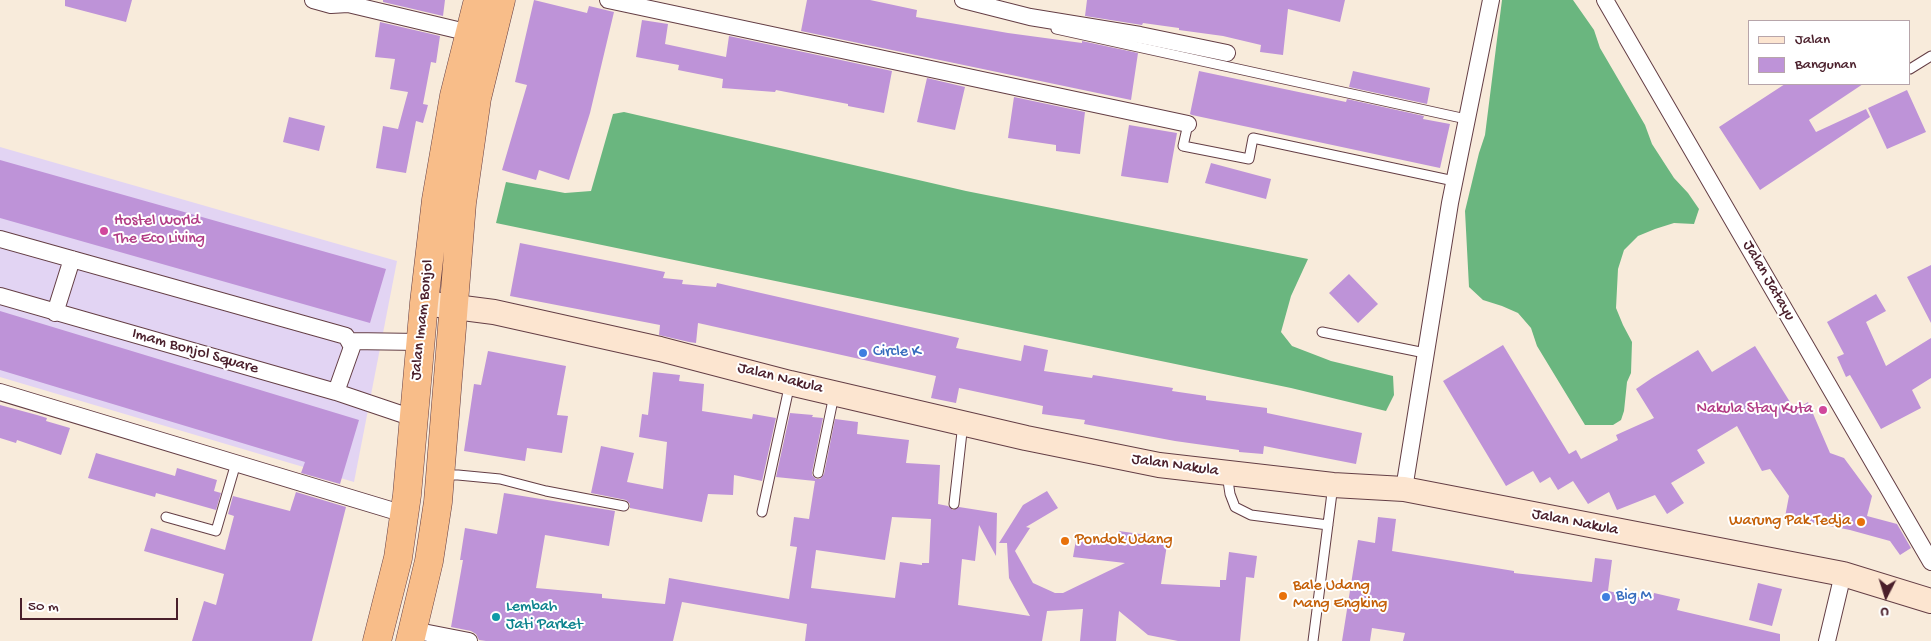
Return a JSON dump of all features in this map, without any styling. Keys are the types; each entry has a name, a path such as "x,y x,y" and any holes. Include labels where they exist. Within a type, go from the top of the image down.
{"highway":[{"name":"Jalan Imam Bonjol","path":"377,641 398,558 404,514 420,342 436,200 454,96 478,0"},
{"name":"Jalan Imam Bonjol","path":"412,635 429,561 441,475 462,203 477,98 502,0"}],"main road":[{"name":"Jalan Nakula","path":"424,303 494,312 660,349 790,383 1150,463 1227,474 1333,485 1404,489 1843,574 1931,601"}],"street":[{"path":"313,0 331,5 348,4 470,33"},
{"path":"608,0 1188,124"},
{"path":"963,0 1030,17 1140,35 1227,53"},
{"path":"1404,489 1454,181 1491,0"},
{"name":"Jalan Jatayu","path":"1605,0 1931,562"},
{"path":"0,238 346,336 352,347 336,392"},
{"path":"55,313 72,259"},
{"name":"Imam Bonjol Square","path":"0,296 336,392 414,418"},
{"path":"350,341 420,342"},
{"path":"0,392 404,514"},
{"path":"1827,641 1843,574"},
{"path":"412,635 468,641"}],"lane":[{"path":"1058,22 1056,29 1466,119"},
{"path":"1911,68 1931,56"},
{"path":"1188,124 1183,146 1250,159 1253,138 1454,181"},
{"path":"1322,332 1425,353"},
{"path":"762,512 790,383"},
{"path":"818,473 834,392"},
{"path":"954,504 964,423"},
{"path":"166,517 216,531 236,463"},
{"path":"1227,474 1230,494 1235,507 1250,515 1328,525"},
{"path":"441,475 500,479 546,491 624,506"},
{"path":"1313,641 1333,485"}],"shaded area":[{"path":"0,147 397,261 354,482 0,377"}],"green space":[{"path":"1502,0 1573,0 1594,30 1600,48 1645,125 1652,144 1674,178 1699,209 1694,224 1674,223 1655,229 1638,236 1624,250 1618,269 1616,308 1632,342 1631,373 1627,382 1624,411 1621,420 1613,425 1585,425 1537,346 1531,328 1518,313 1483,300 1469,287 1465,211 1485,135"},
{"path":"624,112 966,191 1308,259 1291,296 1281,332 1292,346 1331,361 1393,376 1394,395 1386,411 1291,388 496,223 506,182 565,193 591,191 613,114"}],"building":[{"path":"65,0 132,0 126,22 65,6"},
{"path":"383,0 445,0 443,16 383,2"},
{"path":"534,0 587,13 589,6 614,12 590,113 569,180 539,170 536,180 502,170 527,85 515,82"},
{"path":"807,0 870,0 917,10 916,17 1008,33 1082,43 1082,41 1138,53 1131,100 801,31"},
{"path":"1087,0 1345,0 1340,22 1288,9 1283,55 1260,52 1261,45 1223,36 1179,30 1179,28 1143,23 1142,25 1085,16"},
{"path":"642,20 668,24 665,44 726,57 729,36 892,71 884,113 776,90 775,92 722,88 723,79 678,70 679,65 636,57"},
{"path":"380,22 440,36 436,63 431,62 423,104 428,105 423,123 416,121 406,173 376,168 383,126 398,129 408,92 390,89 395,59 375,57"},
{"path":"1199,71 1346,102 1347,99 1424,116 1423,119 1450,124 1440,168 1192,115 1190,114"},
{"path":"1353,71 1430,88 1427,104 1349,87"},
{"path":"927,78 965,87 955,130 917,122"},
{"path":"1783,85 1862,85 1809,120 1816,132 1866,109 1870,117 1760,190 1719,127"},
{"path":"1907,90 1926,132 1887,149 1868,108"},
{"path":"1014,97 1085,112 1080,154 1056,151 1056,145 1008,138"},
{"path":"289,117 325,126 319,151 283,142"},
{"path":"1129,125 1177,133 1168,183 1121,176"},
{"path":"0,160 386,269 370,323 0,218"},
{"path":"1211,163 1271,179 1266,199 1205,183"},
{"path":"520,243 665,272 663,278 683,280 682,284 716,287 717,283 959,338 956,348 1021,361 1024,345 1048,350 1044,371 1092,378 1093,375 1173,388 1172,391 1206,396 1206,400 1267,408 1267,413 1362,433 1356,464 1264,446 1263,454 1239,452 1239,450 1175,441 1084,424 1085,420 1042,414 1043,406 959,388 956,403 931,398 936,376 698,323 696,343 689,342 659,335 660,325 510,296"},
{"path":"1931,265 1931,323 1907,277"},
{"path":"1349,274 1378,304 1358,323 1329,293"},
{"path":"1876,294 1886,311 1866,322 1886,366 1931,338 1931,378 1912,390 1921,408 1881,429 1850,375 1846,377 1837,357 1844,354 1827,322"},
{"path":"0,311 359,420 340,484 301,473 305,462 0,370"},
{"path":"1503,345 1569,454 1576,450 1581,459 1618,440 1616,435 1654,418 1636,389 1652,378 1698,350 1712,372 1755,346 1795,410 1808,402 1830,453 1844,458 1872,496 1867,516 1897,524 1911,548 1900,555 1890,541 1850,530 1785,517 1789,496 1770,469 1762,471 1737,426 1697,450 1705,463 1671,483 1684,503 1667,514 1655,495 1617,510 1609,492 1588,504 1573,481 1558,490 1550,477 1540,483 1533,471 1506,486 1443,381"},
{"path":"488,351 566,366 557,415 568,416 562,453 527,448 525,461 464,451 474,384 481,385"},
{"path":"653,372 680,375 679,381 704,384 702,411 752,419 753,414 776,418 762,481 734,475 733,495 708,494 702,522 630,508 630,504 626,500 591,493 601,446 634,453 627,482 663,489 667,442 639,437 642,414 648,415"},
{"path":"0,405 47,418 46,421 70,428 61,455 17,440 16,443 0,438"},
{"path":"790,413 823,418 812,472 816,479 820,479 824,474 835,419 858,422 857,434 909,440 906,463 940,465 938,504 948,506 953,510 959,507 997,513 996,556 979,525 975,561 962,559 958,605 1030,616 1009,578 1007,543 999,543 1023,505 1047,491 1058,508 1026,527 1030,528 1015,551 1033,583 1055,593 1063,593 1125,563 1073,557 1077,534 1118,539 1119,531 1168,538 1161,584 1220,587 1220,580 1226,580 1229,552 1257,556 1254,578 1246,577 1240,641 1178,641 1148,635 1119,611 1116,641 1080,641 1083,609 1047,611 1042,641 805,641 807,624 682,602 673,641 486,641 479,640 476,634 471,631 451,627 463,560 460,560 465,528 497,534 504,493 615,511 609,546 545,535 536,588 602,594 602,598 665,604 669,578 789,599 797,547 790,546 794,517 809,519 815,481 776,477","holes":["892,517 931,519 929,563 922,563 922,565 900,562 895,598 811,588 816,550 885,560"]},
{"path":"96,453 175,476 177,468 217,480 214,491 221,493 216,510 156,493 155,497 88,478"},
{"path":"296,492 346,507 312,641 192,641 204,601 216,605 224,574 144,551 151,528 225,550 234,516 228,514 233,496 290,511"},
{"path":"1378,517 1396,519 1392,551 1514,571 1514,573 1592,582 1595,558 1612,560 1608,591 1653,600 1654,593 1680,599 1677,610 1780,634 1780,641 1403,641 1405,633 1372,628 1370,641 1342,641 1358,540 1375,543"},
{"path":"1758,583 1782,589 1772,626 1749,620"}],"place":[{"name":"Hostel World The Eco Living","path":"104,231"},
{"name":"Circle K","path":"863,353"},
{"name":"Nakula Stay Kuta","path":"1823,410"},
{"name":"Warung Pak Tedja","path":"1861,522"},
{"name":"Pondok Udang","path":"1065,541"},
{"name":"Bale Udang Mang Engking","path":"1283,596"},
{"name":"Big M","path":"1606,597"},
{"name":"Lembah Jati Parket","path":"496,617"}]}
